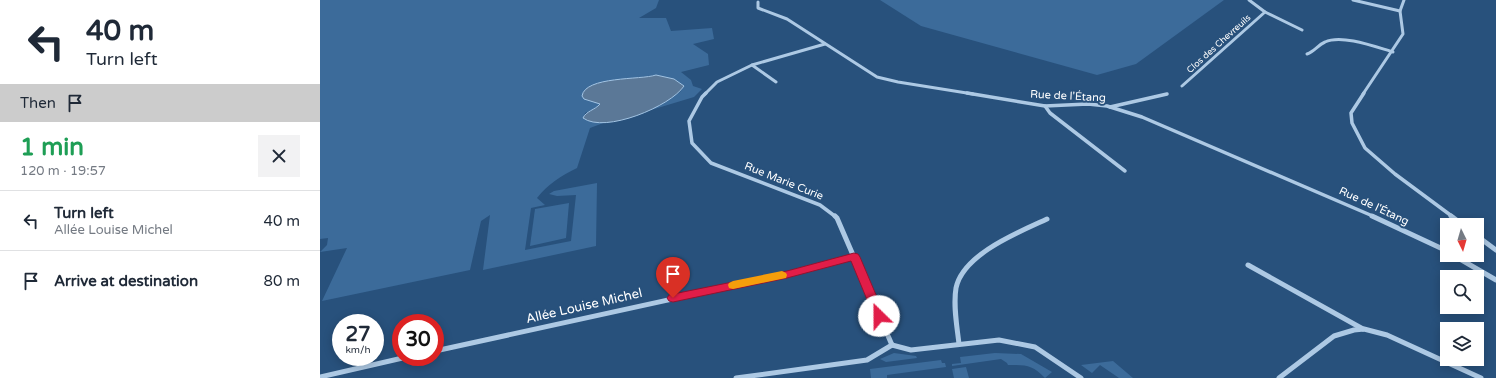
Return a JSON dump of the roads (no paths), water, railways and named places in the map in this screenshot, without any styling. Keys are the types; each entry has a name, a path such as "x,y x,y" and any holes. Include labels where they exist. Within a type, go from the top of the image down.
{"street":[{"name":"Clos des Chevreuils","path":"1248,0 1265,12 1302,30"},
{"path":"1354,0 1400,11"},
{"path":"1404,0 1400,11 1404,34 1351,114 1352,123 1365,148 1395,174 1454,218"},
{"name":"Rue de l'Étang","path":"758,2 758,8 787,19 878,77 898,82 1044,106 1088,104 1110,107 1142,117 1340,201 1440,248"},
{"name":"Clos des Chevreuils","path":"1182,86 1265,12"},
{"path":"1307,54 1316,51 1325,42 1334,40 1349,41 1392,52"},
{"name":"Rue Marie Curie","path":"825,44 752,65 718,82 702,97 689,121 692,143 711,163 820,205 837,218 892,345"},
{"path":"752,65 776,82"},
{"path":"1110,107 1167,94"},
{"path":"1044,106 1050,113 1125,171"},
{"path":"959,344 955,308 958,283 966,269 997,244 1047,219"},
{"path":"1484,241 1496,250"},
{"name":"Allée Louise Michel","path":"444,349 787,274 854,257"},
{"path":"1465,262 1496,280"},
{"path":"1248,265 1253,270 1364,329 1386,335 1480,378"},
{"path":"1279,378 1334,336 1354,330 1364,329"},
{"path":"736,378 867,360 892,345 911,350 999,340 1035,347 1081,378"},
{"path":"320,377 392,361"}]}
